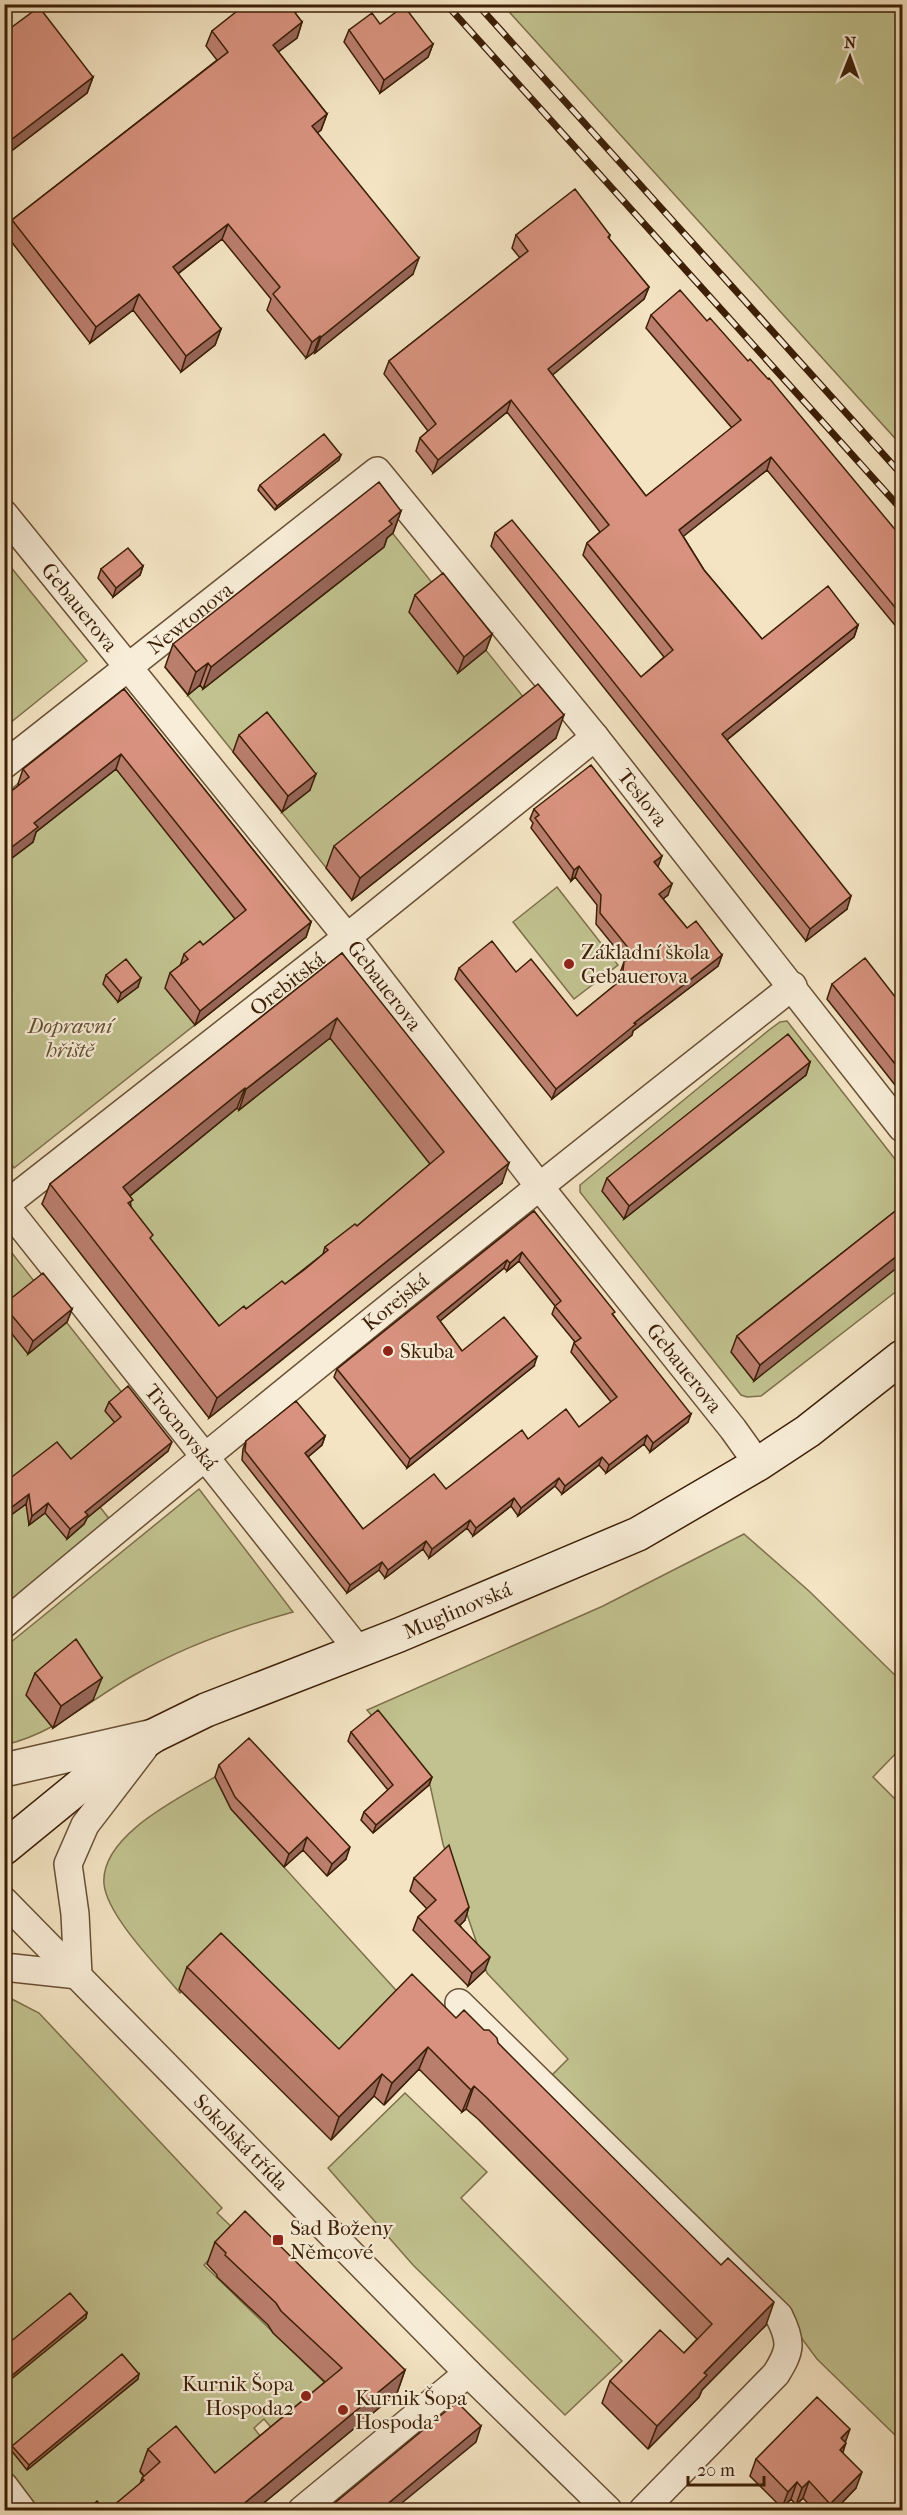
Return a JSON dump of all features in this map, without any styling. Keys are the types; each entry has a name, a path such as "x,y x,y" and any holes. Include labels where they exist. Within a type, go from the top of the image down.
{"main road":[{"name":"Muglinovská","path":"4,1848 81,1785 153,1736 206,1710 359,1651 638,1534 758,1464 808,1431 903,1357"},
{"path":"4,1770 153,1736"}],"street":[{"name":"Newtonova","path":"4,765 377,471"},
{"name":"Teslova","path":"377,471 595,737 903,1128"},
{"name":"Gebauerova","path":"4,514 347,938 539,1186 733,1429 758,1464"},
{"name":"Orebitská","path":"5,1205 347,938 595,737"},
{"name":"Korejská","path":"4,1624 205,1455 539,1186 793,986"},
{"name":"Trocnovská","path":"5,1205 359,1651"},
{"path":"4,1967 78,1975 75,1914 68,1864 85,1825 153,1736"},
{"name":"Sokolská třída","path":"4,1901 468,2373 608,2511"},
{"path":"459,2003 779,2316 788,2333 788,2356 776,2374 643,2511"},
{"path":"302,2511 468,2373"},
{"path":"4,2486 22,2511"}],"green space":[{"path":"503,5 902,5 902,446"},
{"path":"370,505 556,738 352,900 165,667"},
{"path":"5,560 87,661 4,727"},
{"name":"Dopravní hřiště","path":"91,725 237,851 306,937 14,1168 5,1156 5,794"},
{"path":"557,887 618,965 574,999 513,922"},
{"path":"287,1010 443,1108 502,1183 256,1381 206,1414 42,1204"},
{"path":"787,1021 902,1168 902,1287 761,1396 747,1397 741,1395 580,1192 580,1185 769,1030 780,1022"},
{"path":"4,1243 168,1451 100,1507 114,1525 4,1615"},
{"path":"199,1489 293,1612 193,1646 119,1684 57,1724 5,1745 5,1647"},
{"path":"744,1534 809,1591 902,1682 902,1747 873,1777 902,1806 902,2428 895,2435 817,2359 800,2336 782,2303 552,2075 568,2059 487,1973 443,1844 430,1785 367,1710 603,1606"},
{"path":"215,1777 231,1809 404,1999 340,2062 212,1959 180,1993 135,1941 107,1897 104,1884 106,1866 115,1850 128,1835 163,1807"},
{"path":"4,1995 39,2013 222,2208 217,2213 236,2231 204,2265 326,2384 280,2438 264,2419 254,2428 266,2444 224,2479 167,2450 140,2472 165,2504 185,2510 5,2510"},
{"path":"405,2093 487,2172 461,2198 622,2361 565,2415 413,2265 328,2168"}],"building":[{"path":"246,4 292,4 290,6 302,22 273,45 327,114 312,126 419,258 312,342 273,294 280,287 228,224 173,267 221,329 186,356 139,294 96,327 12,220 228,52 212,31"},
{"path":"404,6 433,44 384,80 349,30 372,13 380,24"},
{"path":"39,7 93,77 12,139 4,129 4,33"},
{"path":"575,189 610,235 608,237 649,287 548,369 646,496 741,420 651,315 680,290 707,321 710,318 748,361 750,359 769,378 903,539 903,617 771,457 679,530 704,570 762,639 828,586 858,625 722,734 851,896 810,929 495,533 512,520 641,677 673,650 587,543 609,525 511,400 438,460 420,438 436,424 389,361 528,251 516,235"},
{"path":"324,434 341,455 277,506 260,485"},
{"path":"379,482 401,511 389,521 392,524 211,667 208,663 196,672 173,644"},
{"path":"128,548 143,566 116,588 101,569"},
{"path":"443,573 492,634 464,657 415,595"},
{"path":"538,684 564,715 360,878 334,846"},
{"path":"124,689 311,922 200,1011 170,973 188,959 184,954 200,941 203,945 246,910 121,754 34,823 38,827 4,853 4,797 29,777 23,769"},
{"path":"267,712 316,774 288,796 239,735"},
{"path":"591,765 662,856 654,862 672,884 659,894 687,928 696,921 722,955 634,1023 636,1024 556,1089 459,968 492,941 516,972 531,959 577,1016 622,979 624,962 634,955 600,913 601,895 579,866 574,870 535,818 539,815 534,809"},
{"path":"342,953 509,1163 217,1398 50,1184","holes":["337,1018 444,1152 357,1226 355,1224 325,1247 328,1250 304,1270 285,1284 282,1281 246,1309 244,1306 219,1326 150,1238 153,1235 128,1203 133,1200 123,1187 245,1088"]},
{"path":"865,958 903,1007 903,1074 832,984"},
{"path":"126,959 141,978 121,993 106,975"},
{"path":"788,1034 810,1062 629,1206 607,1178"},
{"path":"903,1205 903,1251 760,1365 737,1336"},
{"path":"534,1211 615,1312 612,1314 691,1414 653,1443 647,1435 609,1465 602,1457 565,1486 559,1478 521,1508 514,1498 476,1528 470,1520 432,1549 426,1541 388,1570 382,1562 350,1585 245,1451 246,1441 296,1401 325,1436 305,1453 363,1529 434,1474 446,1489 522,1430 528,1439 566,1409 579,1427 617,1397 574,1343 581,1338 555,1306 561,1301 522,1252 510,1263 507,1260 437,1317 462,1351 504,1317 537,1357 410,1459 337,1369"},
{"path":"43,1273 72,1309 33,1341 4,1304"},
{"path":"128,1386 172,1442 85,1512 88,1515 70,1529 48,1503 32,1516 29,1494 4,1513 4,1483 57,1442 71,1459 121,1417 109,1402"},
{"path":"76,1639 102,1678 61,1706 35,1673"},
{"path":"378,1710 432,1777 376,1825 364,1812 393,1785 351,1732"},
{"path":"249,1738 350,1847 332,1864 307,1837 289,1854 235,1797 219,1765"},
{"path":"449,1845 469,1907 455,1921 490,1957 472,1973 418,1917 436,1900 414,1878"},
{"path":"221,1933 339,2049 412,1974 456,2018 464,2010 484,2030 489,2030 497,2038 498,2043 721,2265 728,2258 774,2302 704,2373 707,2375 657,2426 610,2381 660,2330 684,2353 712,2324 486,2097 474,2086 471,2090 428,2047 392,2083 382,2074 339,2117 187,1967"},
{"path":"245,2211 405,2370 235,2511 107,2511 144,2480 142,2478 160,2462 148,2449 176,2426 215,2473 342,2368 281,2311 276,2303 225,2255 226,2253 215,2242"},
{"path":"70,2293 87,2313 4,2382 4,2347"},
{"path":"122,2354 139,2374 29,2465 12,2446"},
{"path":"817,2397 850,2429 841,2438 846,2443 840,2450 862,2472 830,2504 809,2481 802,2488 797,2482 788,2492 756,2459"},
{"path":"457,2402 481,2426 379,2511 325,2511"},
{"path":"97,2501 105,2511 86,2511"}],"railway":[{"path":"446,4 902,510"},
{"path":"477,4 902,475"}],"place":[{"name":"Základní škola Gebauerova","path":"569,964"},
{"name":"Skuba","path":"388,1351"},
{"name":"Sad Boženy Němcové","path":"278,2240"},
{"name":"Kurnik Šopa Hospoda2","path":"306,2396"},
{"name":"Kurnik Šopa Hospoda²","path":"343,2410"}]}
